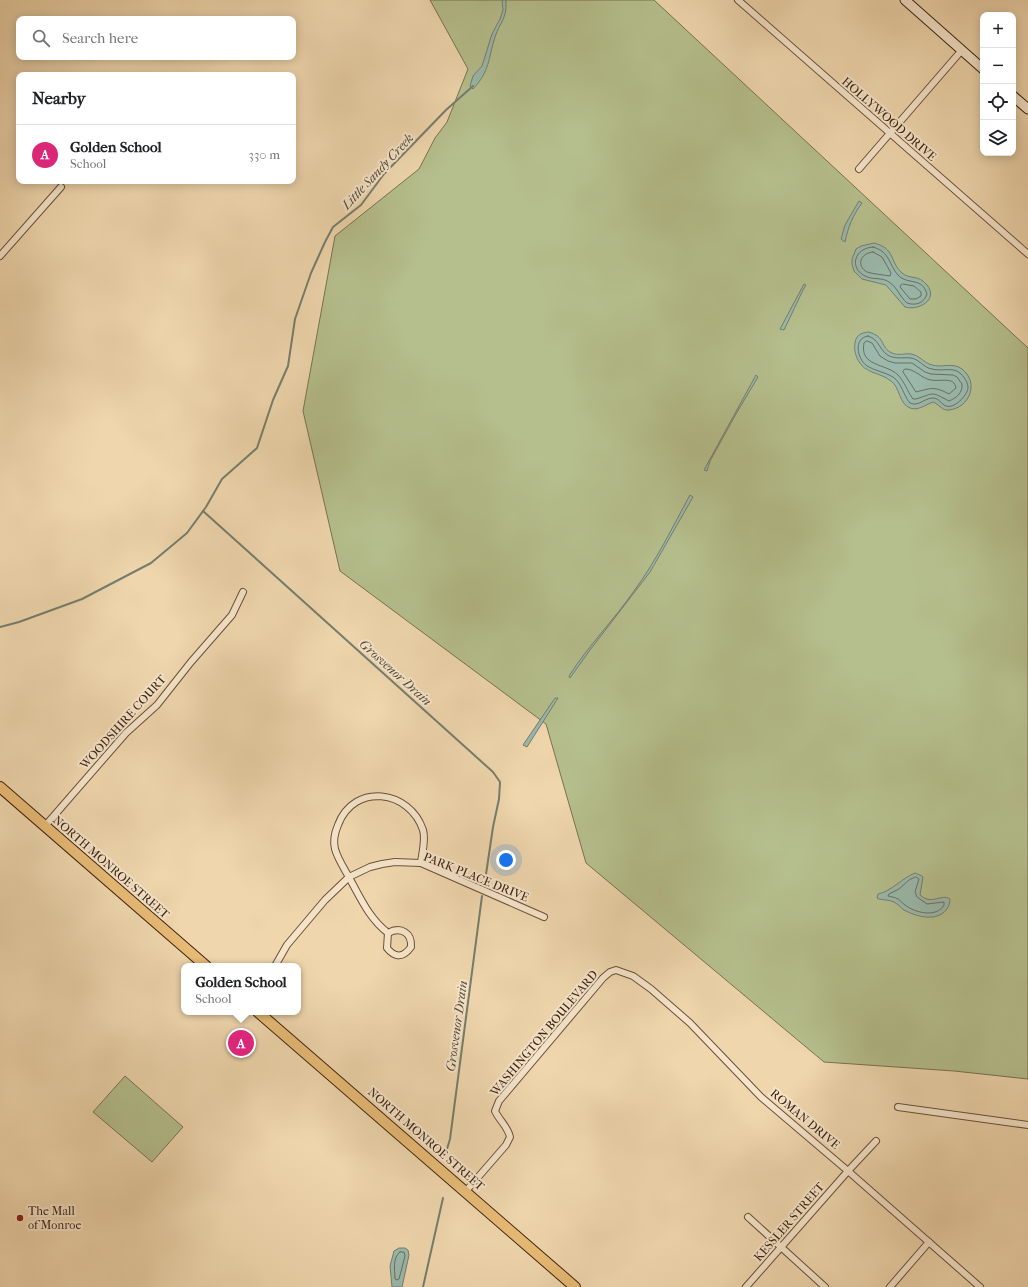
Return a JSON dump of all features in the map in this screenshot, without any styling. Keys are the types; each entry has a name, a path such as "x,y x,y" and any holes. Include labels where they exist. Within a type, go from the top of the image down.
{"main road":[{"name":"NORTH MONROE STREET","path":"0,787 203,963"},
{"name":"NORTH MONROE STREET","path":"261,1015 575,1287"}],"street":[{"name":"HOLLYWOOD DRIVE","path":"738,0 1027,256"},
{"path":"905,0 980,66"},
{"path":"859,169 962,50"},
{"path":"1016,99 1028,109"},
{"path":"0,256 61,187"},
{"name":"WOODSHIRE COURT","path":"45,826 126,733 157,705 191,662 232,615 243,592"},
{"path":"388,933 377,925 370,915 335,848 336,829 339,821 346,811 361,799 372,796 394,798 407,806 417,818 424,831 421,863"},
{"name":"PARK PLACE DRIVE","path":"277,963 287,945 325,900 349,877 370,867 382,864 395,862 421,863 544,917"},
{"path":"393,930 406,932 411,941 411,947 404,954 397,955 391,953 386,948 388,933 393,930"},
{"name":"ROMAN DRIVE","path":"616,970 633,976 651,989 690,1024 761,1097 980,1287"},
{"name":"WASHINGTON BOULEVARD","path":"466,1191 506,1145 510,1137 509,1131 498,1118 495,1111 499,1101 603,978 610,972 616,970"},
{"path":"898,1107 1028,1125"},
{"name":"KESSLER STREET","path":"746,1287 876,1141"},
{"path":"748,1217 780,1248 825,1287"},
{"path":"890,1287 929,1242"}],"green space":[{"path":"430,0 654,0 1028,348 1028,1079 954,1071 824,1062 586,863 546,724 340,571 303,411 335,236 419,169 435,138 447,122 468,69"},
{"path":"125,1076 183,1127 152,1162 93,1112"}],"water":[{"path":"502,0 506,0 504,16 495,37 486,70 473,89 470,86 473,76 482,66 492,34 503,10"},
{"path":"859,201 862,203 851,221 845,242 841,239 845,225"},
{"path":"874,243 889,252 898,269 902,273 920,279 927,285 930,290 929,300 921,306 910,308 905,307 886,285 862,279 854,271 852,259 856,249 861,246"},
{"path":"804,284 806,285 784,330 780,329"},
{"path":"868,332 878,336 888,351 892,353 911,354 932,365 951,365 962,369 970,381 971,388 967,400 962,405 949,410 944,409 933,402 916,409 906,406 896,387 891,381 865,368 858,360 855,354 856,338 863,333"},
{"path":"756,375 758,377 710,461 707,471 704,470"},
{"path":"690,495 693,497 650,572 570,678 569,676 576,665 626,602 650,568"},
{"path":"555,698 558,698 527,747 523,745"},
{"path":"915,873 923,877 920,895 933,900 943,897 950,899 950,903 943,913 934,917 919,916 904,910 894,902 877,898 878,894 888,890"},
{"path":"399,1248 405,1248 408,1250 409,1255 402,1287 392,1287 390,1266 394,1251"}],"waterway":[{"name":"Little Sandy Creek","path":"0,627 19,622 82,599 151,563 187,533 206,507 222,479 257,448 273,400 288,366 295,319 311,273 333,227 361,205 384,174 446,110 473,86"},
{"name":"Grosvenor Drain","path":"203,511 493,772 500,782 499,799 493,827 485,881"},
{"name":"Grosvenor Drain","path":"444,1159 450,1139 482,896"},
{"name":"Grosvenor Drain","path":"423,1287 443,1198"}],"place":[{"name":"Golden School","path":"241,1043"},
{"name":"The Mall of Monroe","path":"20,1218"}]}
